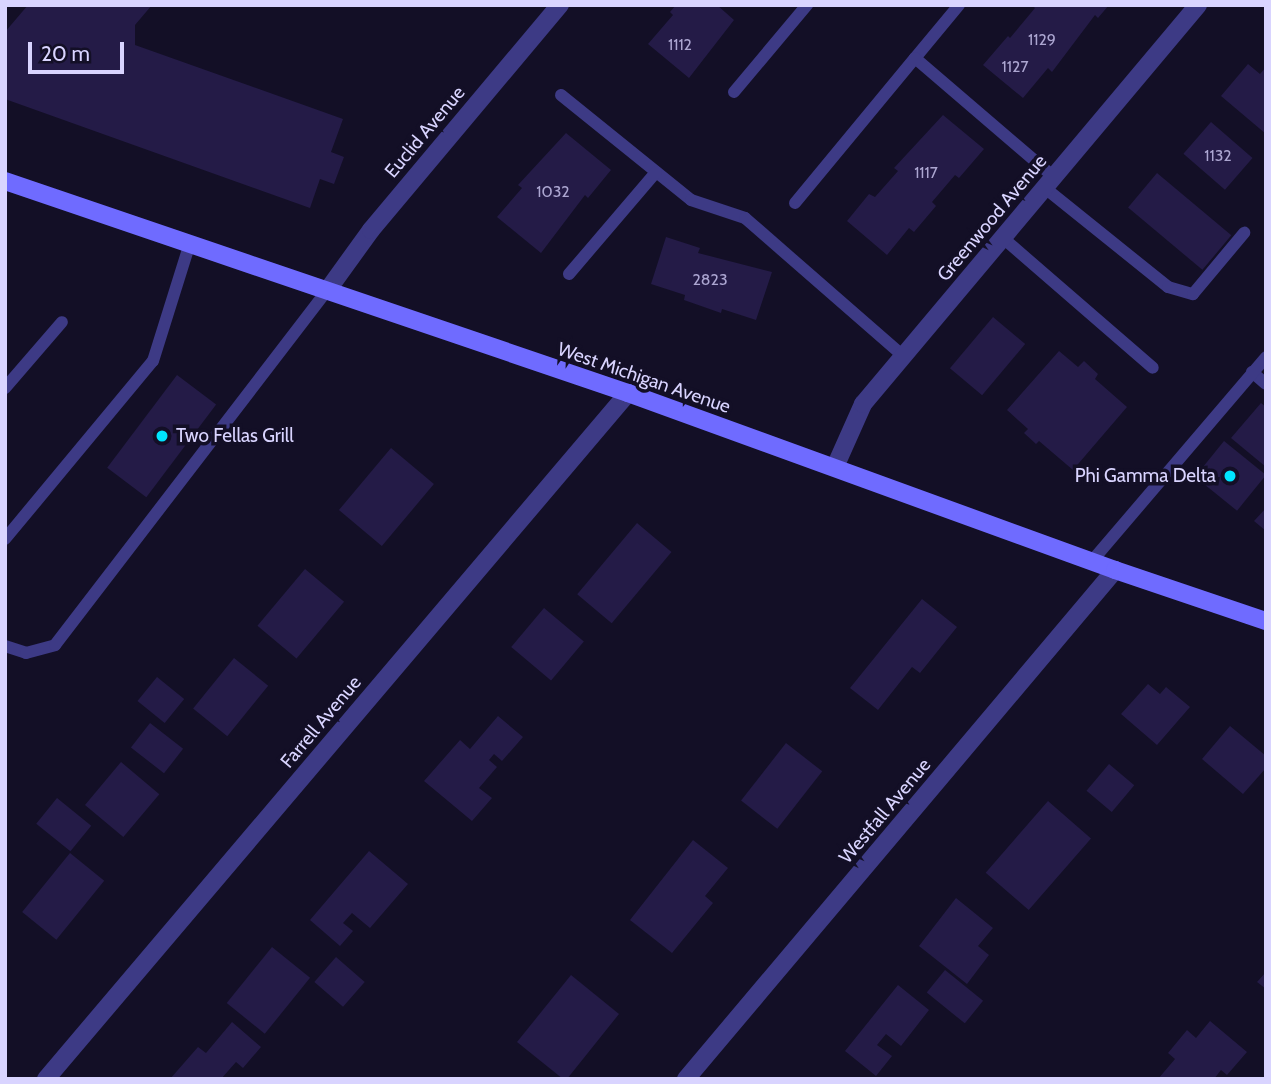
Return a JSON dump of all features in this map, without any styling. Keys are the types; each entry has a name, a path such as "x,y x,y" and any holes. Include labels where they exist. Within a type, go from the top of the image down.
{"street":[{"name":"Euclid Avenue","path":"327,291 371,230 560,5"},
{"name":"Greenwood Avenue","path":"835,467 863,404 1050,182 1191,8"},
{"name":"West Michigan Avenue","path":"5,181 628,393 1115,570 1266,621"},
{"name":"Farrell Avenue","path":"46,1079 628,393"},
{"name":"Westfall Avenue","path":"686,1079 1115,570"}],"lane":[{"path":"734,92 807,5"},
{"path":"795,203 960,5"},
{"path":"915,58 1168,286 1193,295 1244,233"},
{"path":"561,95 691,200 745,218 903,356"},
{"path":"569,274 656,172"},
{"path":"1003,238 1153,368"},
{"path":"5,539 153,361 190,243"},
{"path":"5,646 26,653 55,645 327,291"},
{"path":"5,388 62,322"},
{"path":"1092,561 1266,357"},
{"path":"1252,372 1266,384"}],"building":[{"path":"28,5 152,5 135,25 135,45 343,119 331,152 344,157 334,184 320,179 310,208 5,99 5,32"},
{"path":"676,5 717,5 734,20 689,78 648,44 673,15 670,12"},
{"path":"1032,5 1109,5 1098,18 1095,15 1052,72 1048,68 1023,98 983,65 1035,8"},
{"path":"1248,64 1260,74 1266,67 1266,134 1221,96"},
{"path":"943,115 984,149 959,178 955,175 932,202 936,206 914,232 909,228 887,255 847,221 869,194 875,197 898,171 894,168"},
{"path":"1211,122 1253,158 1225,190 1183,154"},
{"path":"566,133 611,170 588,198 585,195 541,253 497,217 522,188 518,185"},
{"path":"1157,173 1231,235 1202,270 1128,207"},
{"path":"666,237 700,248 698,253 772,272 756,320 722,309 721,313 684,300 685,295 651,284"},
{"path":"993,317 1025,344 982,395 950,368"},
{"path":"1059,351 1078,367 1084,361 1098,374 1095,379 1127,407 1073,470 1039,441 1036,444 1024,433 1028,429 1007,410"},
{"name":"Two Fellas Grill","path":"177,375 216,404 146,497 107,468"},
{"path":"1261,403 1266,407 1266,467 1231,438"},
{"name":"Phi Gamma Delta","path":"1224,441 1266,475 1237,511 1195,477"},
{"path":"391,448 434,484 382,546 339,510"},
{"path":"1266,508 1266,531 1254,521"},
{"path":"637,523 671,552 612,623 577,594"},
{"path":"305,569 344,602 297,658 257,626"},
{"path":"922,599 957,627 920,673 912,667 878,710 850,688"},
{"path":"544,608 584,641 551,680 511,647"},
{"path":"234,658 268,686 227,736 193,709"},
{"path":"157,677 184,699 165,723 137,701"},
{"path":"1148,684 1160,694 1166,687 1190,707 1157,745 1121,714"},
{"path":"498,716 523,737 502,761 494,754 489,760 497,767 479,788 492,798 472,821 424,781 460,740 470,749"},
{"path":"150,723 183,749 164,773 131,747"},
{"path":"1230,726 1266,756 1266,768 1243,794 1202,759"},
{"path":"786,743 822,771 777,829 741,801"},
{"path":"121,762 159,794 123,837 85,805"},
{"path":"1109,764 1134,785 1112,812 1087,791"},
{"path":"57,798 91,826 70,851 36,824"},
{"path":"1048,801 1091,838 1029,910 986,873"},
{"path":"693,840 728,868 705,896 713,903 672,953 630,920"},
{"path":"369,851 408,884 370,928 352,913 343,923 353,931 340,946 310,920"},
{"path":"70,853 104,881 56,940 22,912"},
{"path":"956,898 993,928 978,946 989,955 967,984 919,946"},
{"path":"272,947 310,978 265,1034 227,1003"},
{"path":"336,957 365,982 343,1007 314,982"},
{"path":"945,970 983,1001 965,1023 927,993"},
{"path":"1266,972 1266,989 1257,982"},
{"path":"571,975 619,1014 567,1079 563,1079 517,1042"},
{"path":"898,985 929,1010 901,1046 886,1034 877,1045 892,1056 876,1076 845,1051"},
{"path":"1210,1021 1247,1052 1227,1075 1221,1070 1214,1079 1158,1079 1175,1059 1168,1053 1187,1030 1196,1038"},
{"path":"232,1022 261,1047 243,1068 236,1062 221,1079 170,1079 198,1047 206,1053"}],"place":[{"name":"Two Fellas Grill","path":"162,436"},
{"name":"Phi Gamma Delta","path":"1230,476"}]}
